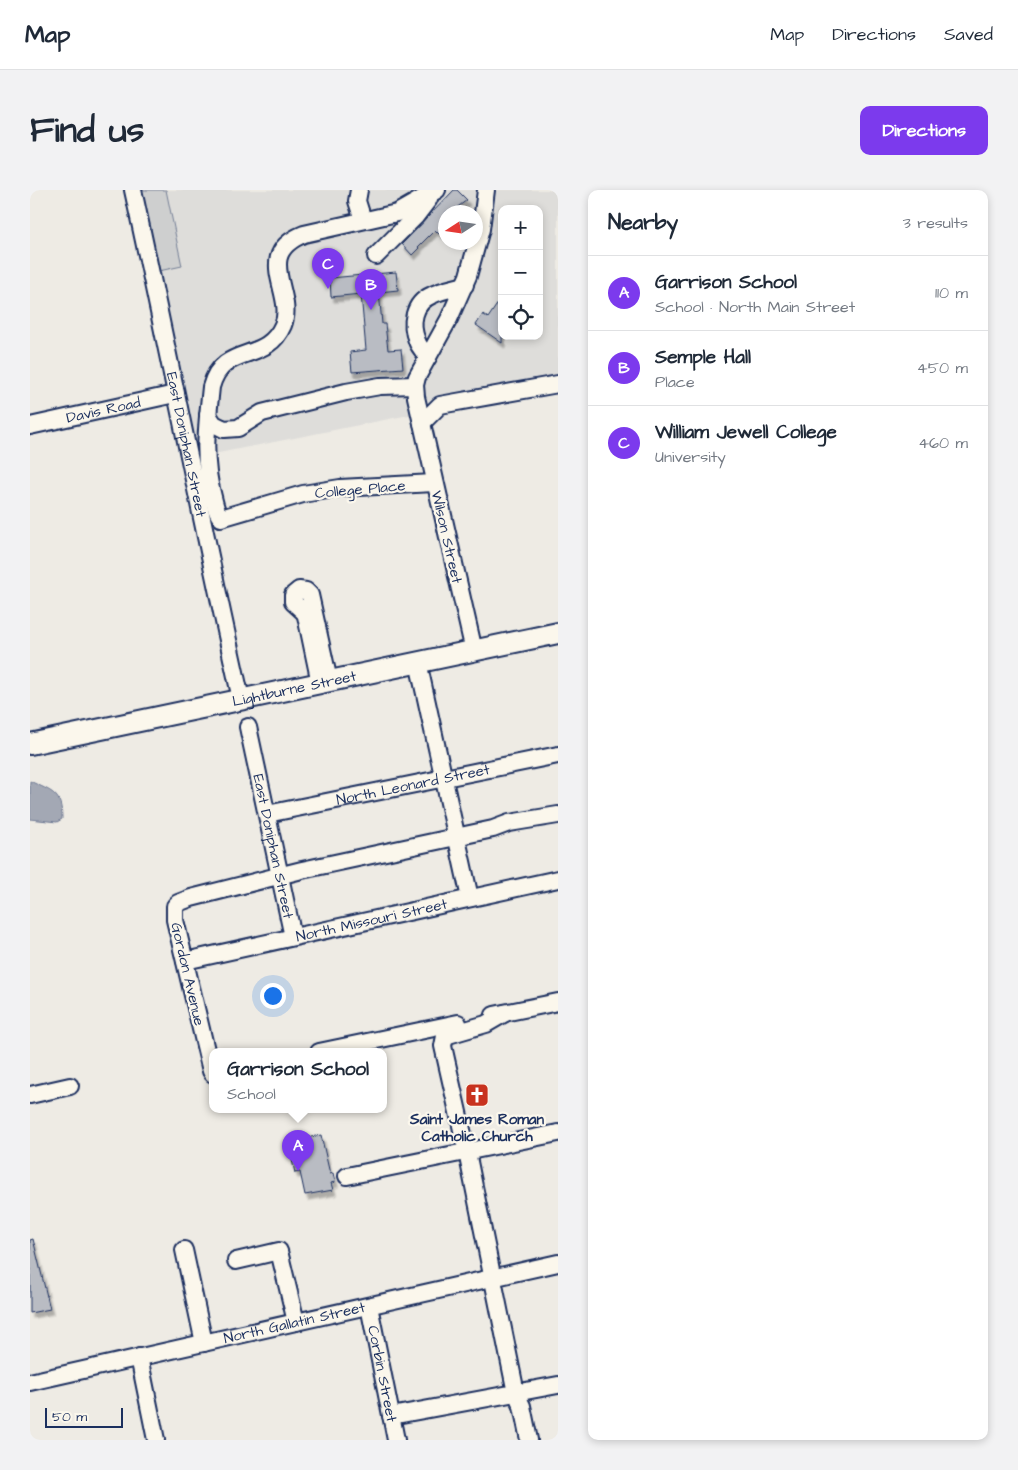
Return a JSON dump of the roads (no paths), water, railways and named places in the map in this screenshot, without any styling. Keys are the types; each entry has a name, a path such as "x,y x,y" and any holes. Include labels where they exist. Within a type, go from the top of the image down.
{"main road":[{"name":"Lightburne Street","path":"30,744 418,662 558,635"}],"street":[{"name":"East Doniphan Street","path":"133,190 241,699"},
{"path":"359,190 357,201 362,220"},
{"path":"436,191 397,214 304,234 291,240 281,253 277,267 285,307 284,322 278,335 267,346 234,358 226,362 219,369 211,387 208,415 214,424 224,429 238,428 262,413 346,392 380,386 415,385 420,371 466,285 481,229 486,190"},
{"path":"376,256 416,216 436,191"},
{"path":"428,356 417,342 413,326 417,306 431,295 466,285"},
{"path":"422,423 440,405 558,384"},
{"name":"Wilson Street","path":"415,385 434,483 474,651"},
{"name":"Davis Road","path":"30,426 175,394"},
{"name":"College Place","path":"208,415 205,449 208,482 217,513 221,518 304,494 340,488 434,483"},
{"path":"418,662 470,898"},
{"name":"East Doniphan Street","path":"248,727 293,936"},
{"name":"North Leonard Street","path":"267,814 558,755"},
{"path":"280,876 493,829 509,823 558,815"},
{"name":"Gordon Avenue","path":"209,1062 175,920 175,906 191,898 280,876"},
{"name":"North Missouri Street","path":"185,960 558,879"},
{"path":"338,1048 558,1002"},
{"path":"505,1013 486,1024 445,1036 442,1046 467,1152 516,1393 522,1406 529,1440"},
{"path":"30,1095 70,1086"},
{"path":"347,1176 558,1132"},
{"path":"184,1250 204,1343"},
{"path":"236,1261 280,1251 296,1322"},
{"name":"North Gallatin Street","path":"30,1382 558,1263"},
{"name":"Corbin Street","path":"369,1306 396,1440"},
{"path":"138,1358 156,1440"},
{"path":"391,1416 558,1384"}],"place":[{"name":"William Jewell College","path":"328,289"},
{"name":"Semple Hall","path":"371,310"},
{"name":"Saint James Roman Catholic Church","path":"477,1095"},
{"name":"Garrison School","path":"298,1171"}]}
